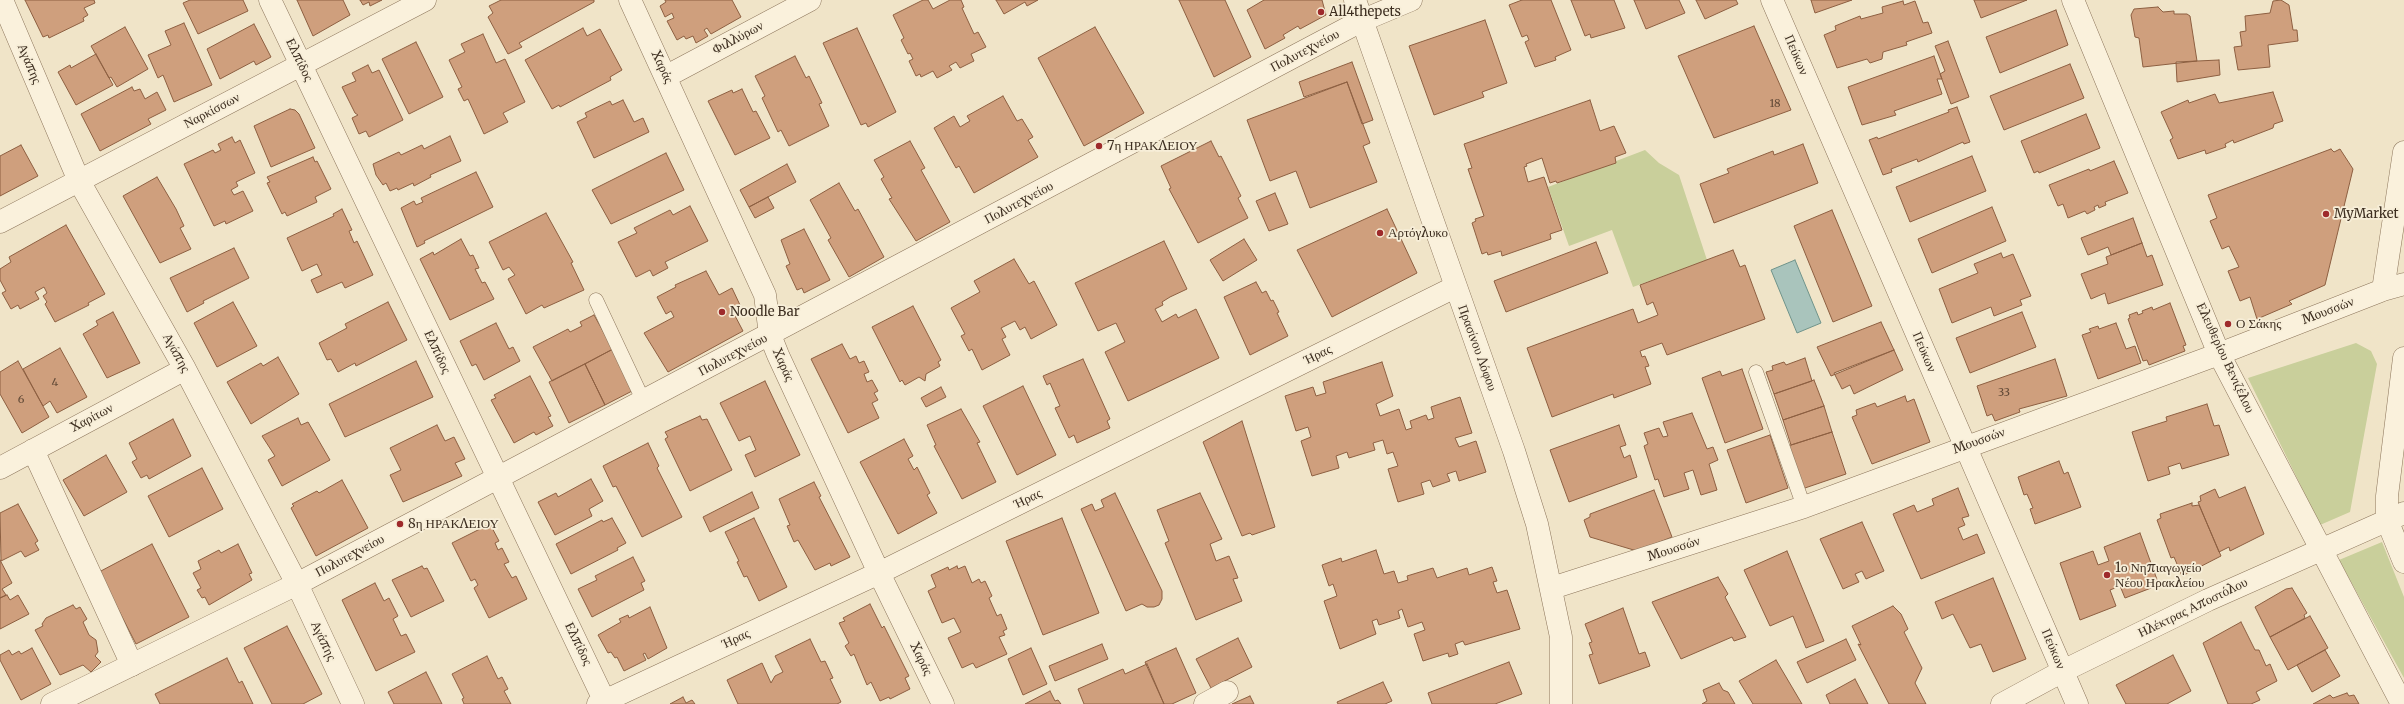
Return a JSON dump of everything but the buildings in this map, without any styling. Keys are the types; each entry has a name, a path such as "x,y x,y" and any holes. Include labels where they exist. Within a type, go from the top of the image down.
{"street":[{"name":"Αγάπης","path":"2,0 79,181 185,369 297,584 353,704"},
{"name":"Ελπίδος","path":"270,0 603,703"},
{"name":"Ναρκίσσων","path":"0,222 425,0"},
{"name":"Χαράς","path":"630,0 765,295 770,335 879,573 943,704"},
{"name":"Φιλλύρων","path":"666,76 810,0"},
{"name":"Πρασίνου Λόφου","path":"1355,0 1361,21 1514,451 1536,524 1552,588 1561,637 1561,704"},
{"name":"Πολυτεχνείου","path":"52,704 297,584 644,402 1361,21 1410,0"},
{"name":"Πεύκων","path":"1772,0 2077,704"},
{"name":"Ελευθερίου Βενιζέλου","path":"2073,0 2220,354 2402,704"},
{"path":"2383,290 2404,152"},
{"name":"Μουσσών","path":"1552,588 1804,507 1965,446 2220,354 2383,290 2404,284"},
{"name":"Ήρας","path":"603,703 879,573 1455,287"},
{"path":"2404,358 2387,496 2396,516 2404,562"},
{"name":"Χαρίτων","path":"0,468 185,369"},
{"path":"33,450 132,665"},
{"name":"Ηλέκτρας Αποστόλου","path":"2002,704 2063,671 2208,600 2320,548 2396,516"},
{"path":"1204,704 1227,692"}],"lane":[{"path":"596,300 644,402"},
{"path":"1756,372 1804,507"}],"green space":[{"path":"1645,150 1659,163 1679,175 1707,260 1633,287 1612,230 1569,246 1548,187"},
{"path":"2356,343 2371,351 2377,364 2350,512 2320,525 2248,378"},
{"path":"2382,542 2404,597 2404,678 2339,560"}],"water":[{"path":"1795,260 1821,323 1797,333 1771,270"}],"place":[{"name":"All4thepets","path":"1321,12"},
{"name":"7η ΗΡΑΚΛΕΙΟΥ","path":"1099,146"},
{"name":"MyMarket","path":"2326,214"},
{"name":"Αρτόγλυκο","path":"1380,233"},
{"name":"Noodle Bar","path":"722,312"},
{"name":"Ο Σάκης","path":"2228,324"},
{"name":"8η ΗΡΑΚΛΕΙΟΥ","path":"400,524"},
{"name":"1ο Νηπιαγωγείο Νέου Ηρακλείου","path":"2107,575"}]}
